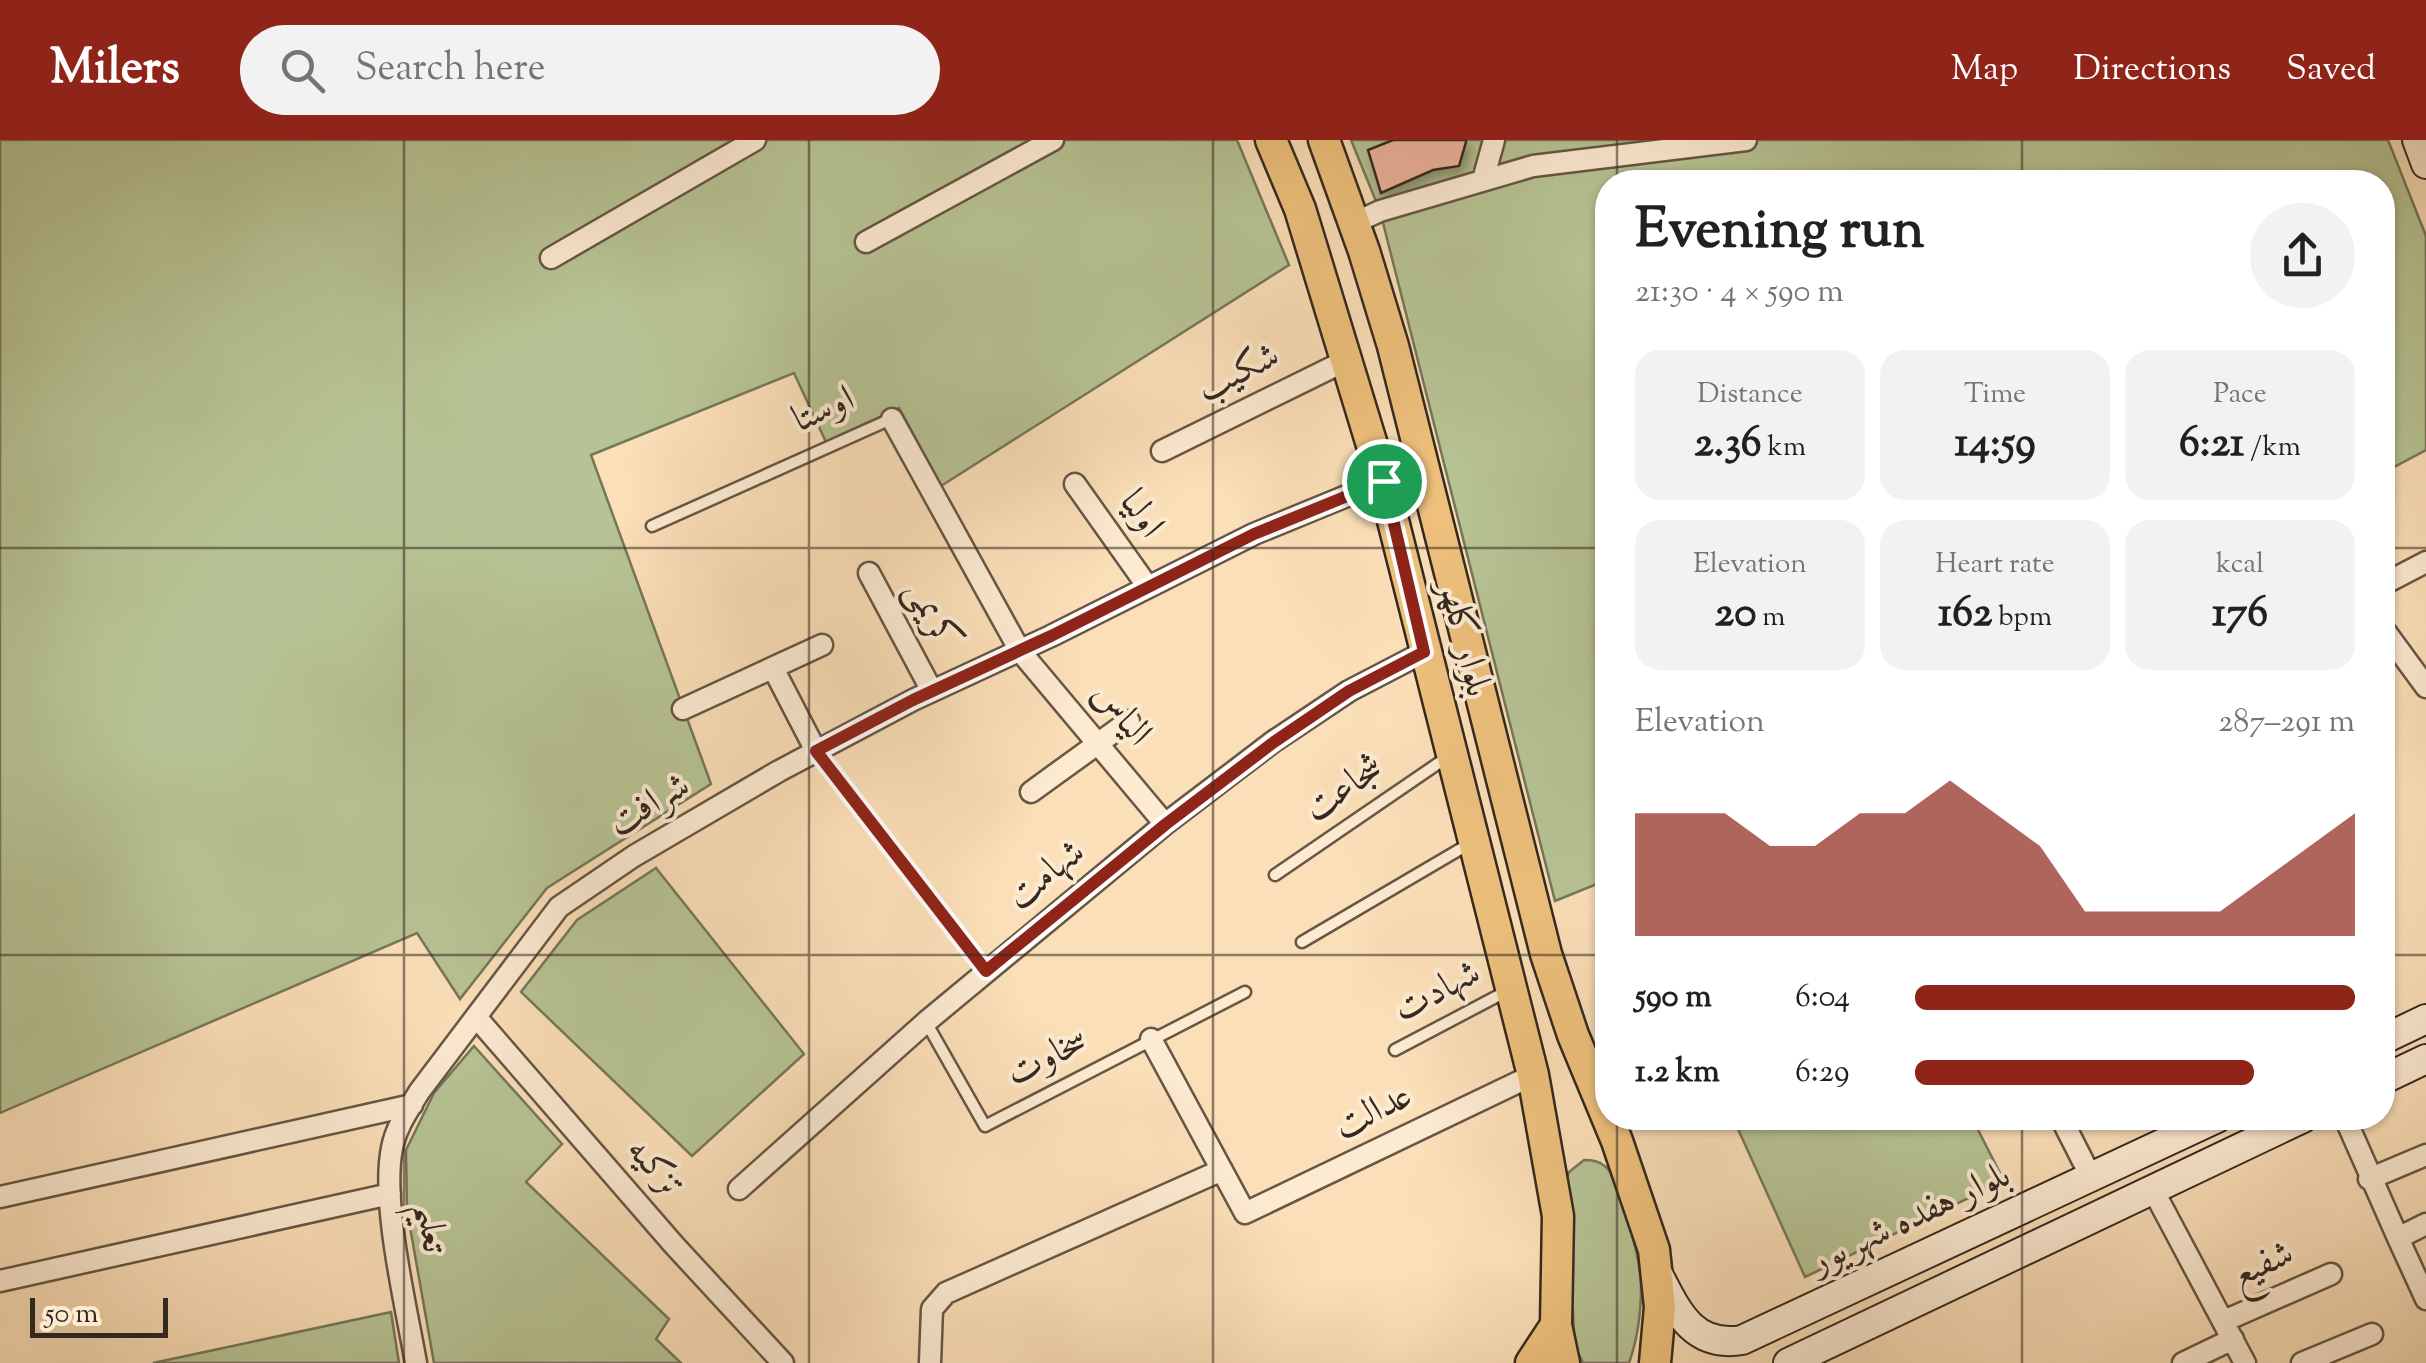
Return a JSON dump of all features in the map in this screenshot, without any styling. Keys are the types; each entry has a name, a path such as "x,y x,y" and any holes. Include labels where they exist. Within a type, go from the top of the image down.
{"main road":[{"name":"بلوار کلهر","path":"1270,140 1300,209 1384,481 1533,1076 1552,1165 1558,1216 1556,1325 1564,1363"},
{"name":"بلوار کلهر","path":"1324,140 1393,346 1546,954 1572,1035 1595,1089"},
{"path":"2417,140 2426,164"},
{"path":"2395,1034 2426,1019"},
{"path":"2395,1074 2426,1059"},
{"name":"بلوار کلهر","path":"1612,1130 1649,1233 1659,1276 1655,1363"},
{"name":"بلوار هفده شهریور","path":"1659,1276 1681,1318 1704,1335 1724,1343 1742,1340 2191,1130"},
{"name":"بلوار هفده شهریور","path":"1788,1363 2277,1130"},
{"path":"1532,1363 1556,1325"}],"street":[{"path":"551,258 755,140"},
{"path":"866,242 1053,140"},
{"path":"1484,180 1494,140"},
{"path":"1354,223 1380,211 1533,166 1746,140"},
{"name":"شکیب","path":"1162,451 1347,360"},
{"name":"اوستا","path":"892,419 1020,651"},
{"name":"شرافت","path":"412,1105 560,907 650,846 816,751 932,691 1254,534 1384,481"},
{"name":"اولیا","path":"1074,484 1148,587"},
{"path":"2395,578 2426,562"},
{"name":"کریمی","path":"869,573 932,691"},
{"path":"683,710 822,644"},
{"path":"2395,644 2426,686"},
{"name":"الیاس","path":"1020,651 1166,824"},
{"name":"شهامت","path":"739,1189 926,1022 1166,824 1349,691 1424,652"},
{"path":"772,668 816,751"},
{"path":"1030,792 1129,721"},
{"name":"تزکیه","path":"476,1018 783,1363"},
{"path":"930,1363 932,1308 946,1292 1222,1170 1151,1040"},
{"name":"عدالت","path":"1222,1170 1246,1213 1533,1076"},
{"path":"0,1196 412,1105"},
{"name":"تعلیم","path":"412,1105 392,1148 390,1194 416,1363"},
{"path":"2067,1130 2091,1177"},
{"path":"2350,1130 2426,1299"},
{"path":"2370,1179 2426,1155"},
{"path":"2152,1188 2245,1363"},
{"path":"0,1281 390,1194"},
{"path":"2398,1238 2426,1224"},
{"name":"شفیع","path":"2183,1363 2229,1330 2331,1274"},
{"path":"2302,1363 2372,1334"}],"lane":[{"name":"اوستا","path":"652,526 892,419"},
{"path":"816,751 986,971"},
{"name":"شجاعت","path":"1274,874 1450,755"},
{"path":"1302,942 1474,842"},
{"name":"شهادت","path":"1394,1050 1510,989"},
{"name":"سخاوت","path":"926,1022 986,1126 1245,992"}],"green space":[{"path":"0,140 1237,140 1289,265 941,486 899,408 826,442 794,373 591,455 711,784 547,888 460,999 417,933 0,1113"},
{"path":"1351,140 2388,140 2426,236 2426,450 2395,467 2395,170 1595,170 1595,885 1555,901 1380,211"},
{"path":"656,868 804,1054 692,1156 521,992 577,920"},
{"path":"474,1046 562,1144 526,1182 669,1319 656,1339 681,1363 434,1363 407,1210 406,1150 434,1093"},
{"path":"1738,1130 1978,1130 2004,1181 1805,1277"},
{"path":"1584,1160 1601,1163 1612,1175 1634,1242 1641,1296 1629,1363 1583,1363 1575,1346 1565,1184 1569,1172"},
{"path":"391,1312 399,1363 153,1363"}],"building":[{"path":"1393,140 1466,142 1459,166 1433,170 1381,193 1368,150"}],"route":[{"path":"1384,481 1424,652 1349,691 1274,742 1166,824 986,971 816,751 1254,534 1384,481"}]}
